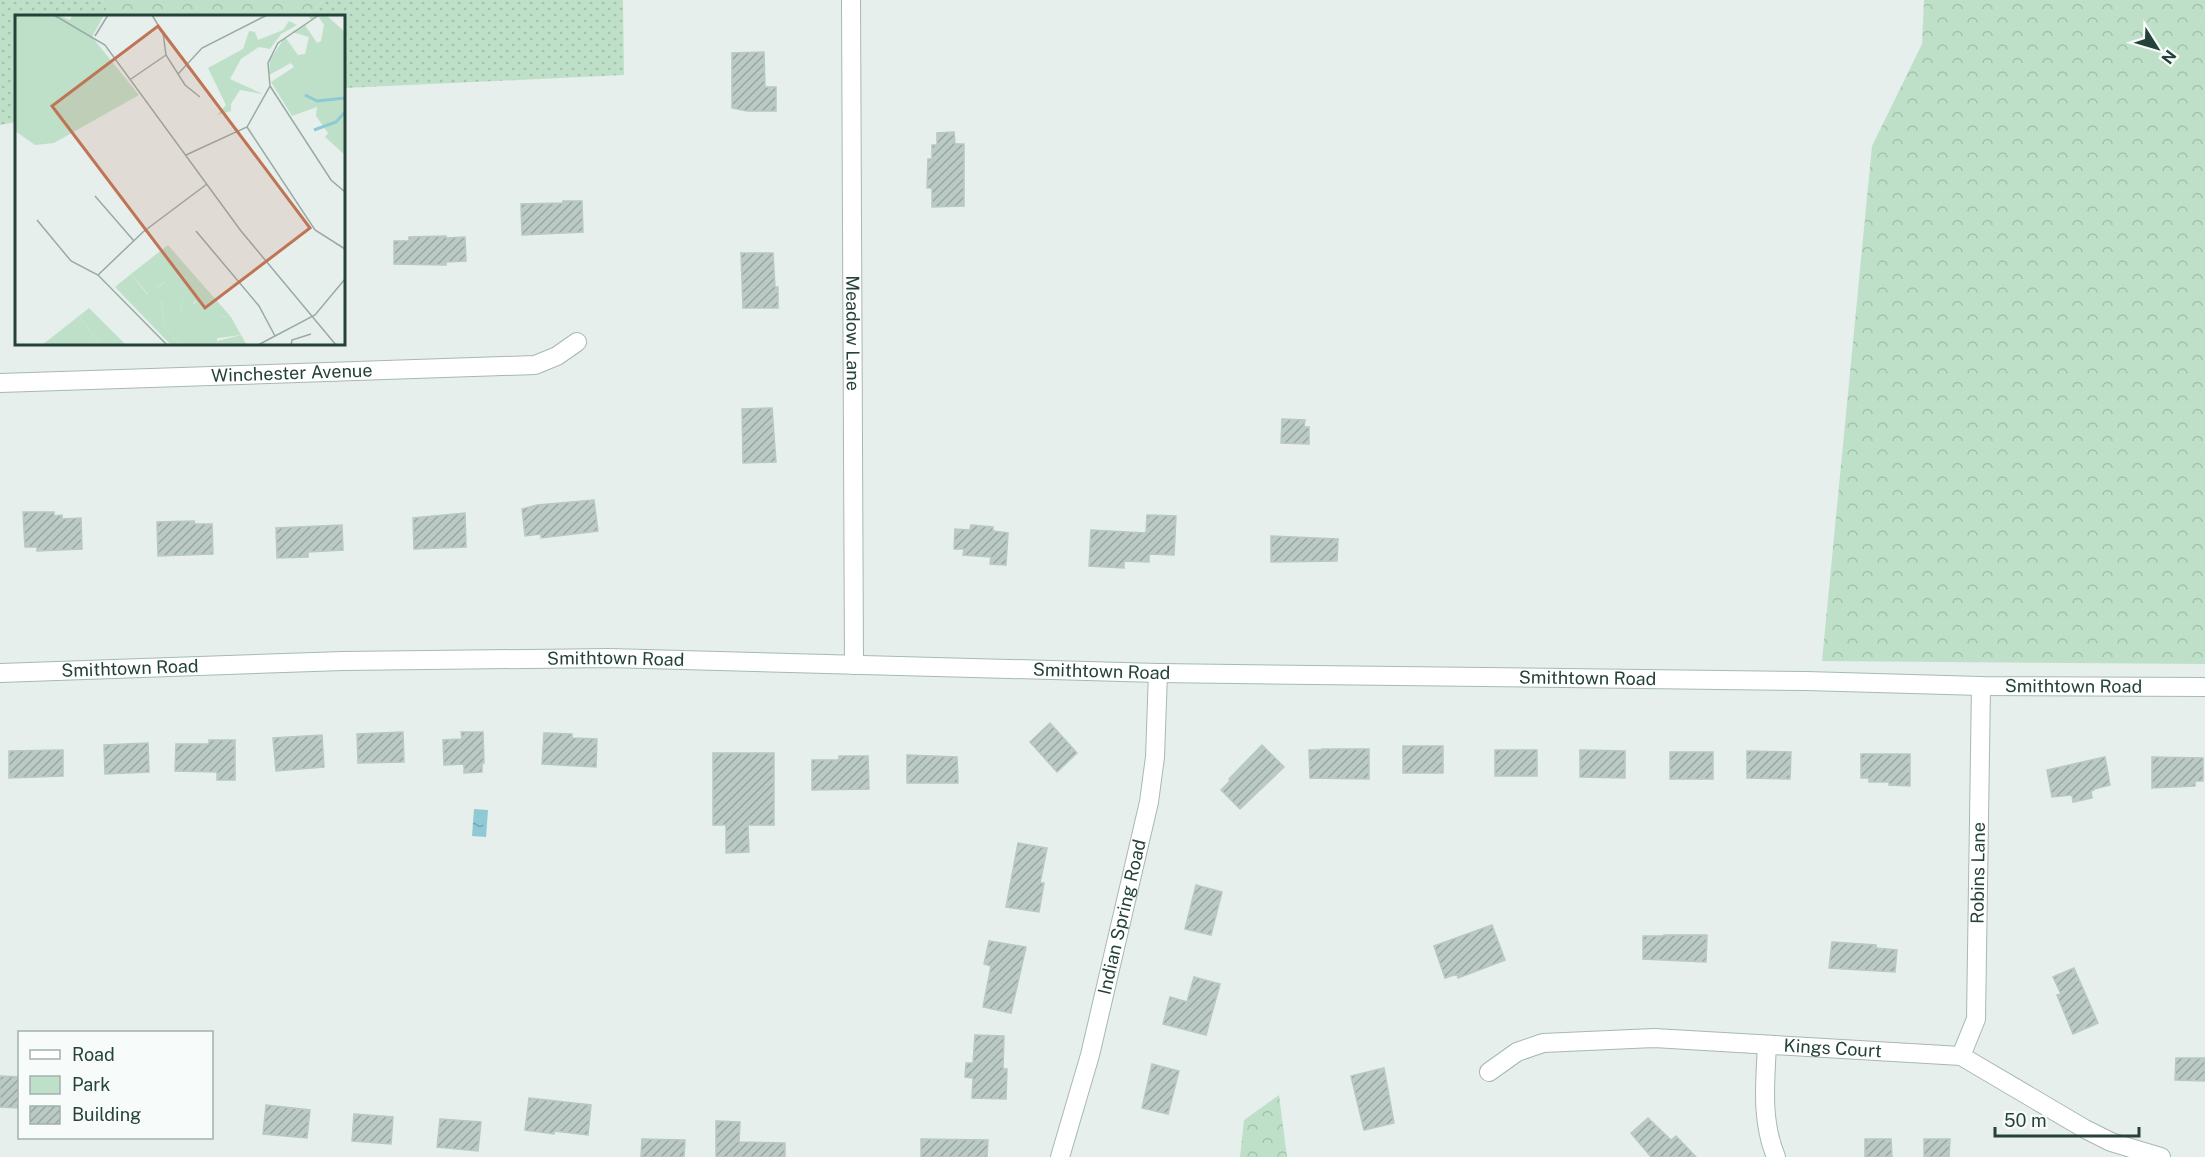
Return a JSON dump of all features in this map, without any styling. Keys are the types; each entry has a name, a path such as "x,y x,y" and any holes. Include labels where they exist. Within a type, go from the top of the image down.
{"street":[{"name":"Meadow Lane","path":"851,0 854,665"},
{"name":"Winchester Avenue","path":"0,383 535,365 557,356 577,342"},
{"name":"Smithtown Road","path":"0,673 343,661 586,658 1158,673 1981,686 2205,687"},
{"name":"Indian Spring Road","path":"1060,1157 1090,1055 1149,802 1155,757 1158,673"},
{"name":"Robins Lane","path":"1961,1056 1976,1019 1981,686"},
{"name":"Kings Court","path":"1489,1072 1517,1052 1543,1042 1654,1038 1961,1056 2094,1133 2133,1150 2161,1157"},
{"path":"1767,1045 1764,1101 1767,1128 1776,1157"}],"green space":[{"path":"0,0 102,0 110,15 15,15 15,122 0,125"},
{"path":"102,0 325,0 304,15 110,15"},
{"path":"325,0 623,0 624,75 345,88 345,15 304,15"},
{"path":"1924,0 2205,0 2205,664 1822,661 1872,146 1922,44"},
{"path":"1279,1095 1287,1157 1240,1157 1244,1120"}],"water":[{"path":"474,809 488,810 486,837 472,836"}],"building":[{"path":"764,52 765,87 776,87 776,111 747,111 732,108 732,53"},
{"path":"954,132 955,144 964,144 964,206 932,207 932,188 927,188 928,159 932,159 932,145 937,145 937,133"},
{"path":"563,201 582,201 583,232 522,235 521,204 563,203"},
{"path":"446,236 446,238 465,237 466,261 446,262 446,265 394,264 394,241 409,241 409,237"},
{"path":"741,253 773,253 775,287 778,287 778,308 743,308"},
{"path":"772,408 776,462 743,463 742,409"},
{"path":"1282,419 1305,420 1304,427 1309,427 1309,444 1281,443"},
{"path":"594,500 598,531 541,538 541,534 525,536 522,509 537,505"},
{"path":"23,512 54,512 54,516 62,515 62,519 81,518 82,549 37,551 37,547 25,547"},
{"path":"465,513 466,547 414,549 413,518"},
{"path":"1147,515 1176,516 1174,555 1149,554 1149,562 1124,561 1124,568 1089,566 1091,530 1146,533"},
{"path":"194,521 195,524 212,524 213,554 158,556 157,522"},
{"path":"342,525 343,550 308,552 308,557 277,558 276,528"},
{"path":"971,525 993,527 993,531 1008,533 1006,565 990,564 991,557 963,555 964,549 954,549 955,529 970,530"},
{"path":"1271,536 1338,539 1337,561 1271,562"},
{"path":"1050,723 1077,753 1057,772 1030,742"},
{"path":"403,732 404,762 358,763 357,734"},
{"path":"461,732 483,732 482,772 464,773 464,764 444,765 443,740 462,739"},
{"path":"544,733 572,734 572,738 597,739 596,767 542,764"},
{"path":"322,735 324,767 276,771 273,738"},
{"path":"209,740 235,740 235,780 217,780 217,772 175,771 176,744 209,744"},
{"path":"148,743 149,772 105,774 104,745"},
{"path":"1262,745 1284,767 1240,809 1221,790"},
{"path":"1403,746 1443,746 1443,773 1403,773"},
{"path":"1369,749 1369,779 1310,778 1309,750"},
{"path":"63,750 63,776 9,778 9,751"},
{"path":"1495,750 1537,750 1537,776 1495,776"},
{"path":"1580,750 1625,751 1625,778 1580,777"},
{"path":"1747,751 1791,752 1790,779 1747,778"},
{"path":"1670,752 1713,752 1713,779 1670,779"},
{"path":"713,753 774,753 774,825 748,825 749,852 726,853 726,825 713,825"},
{"path":"1861,754 1910,754 1910,786 1889,785 1889,782 1869,782 1869,778 1861,778"},
{"path":"907,755 957,757 958,783 907,783"},
{"path":"839,756 868,756 869,789 812,790 812,760 839,760"},
{"path":"2105,757 2110,785 2091,791 2092,798 2073,802 2072,795 2052,797 2047,770"},
{"path":"2152,757 2203,758 2203,781 2195,781 2195,786 2152,788"},
{"path":"1018,843 1047,848 1040,883 1044,883 1039,912 1006,907"},
{"path":"1196,885 1222,892 1211,935 1185,929"},
{"path":"1492,925 1505,960 1458,978 1457,974 1445,978 1434,946"},
{"path":"1707,935 1706,962 1643,959 1643,936"},
{"path":"989,941 1026,947 1011,1013 983,1007 991,966 984,964"},
{"path":"1832,942 1876,945 1876,948 1897,950 1895,972 1829,968"},
{"path":"2074,968 2098,1023 2073,1034 2057,995 2061,994 2053,977"},
{"path":"1194,977 1220,984 1206,1035 1163,1024 1170,997 1187,1002"},
{"path":"975,1035 1004,1036 1003,1069 1007,1069 1006,1099 972,1098 973,1078 965,1077 966,1063 973,1063"},
{"path":"2176,1058 2205,1058 2205,1081 2175,1080"},
{"path":"1152,1064 1179,1071 1168,1114 1142,1108"},
{"path":"1384,1068 1394,1123 1364,1130 1351,1076"},
{"path":"0,1076 18,1077 18,1108 0,1107"},
{"path":"529,1098 591,1105 588,1135 525,1130"},
{"path":"266,1105 310,1110 307,1138 263,1134"},
{"path":"354,1114 393,1117 391,1144 352,1141"},
{"path":"1648,1118 1671,1140 1676,1136 1696,1157 1651,1157 1631,1133"},
{"path":"440,1119 481,1122 478,1151 437,1147"},
{"path":"716,1121 740,1122 739,1142 785,1143 785,1157 716,1157"},
{"path":"642,1139 685,1140 684,1157 641,1157"},
{"path":"921,1139 988,1140 987,1157 921,1157"},
{"path":"1865,1139 1891,1139 1892,1157 1865,1157"},
{"path":"1924,1139 1950,1139 1949,1157 1924,1157"}]}
